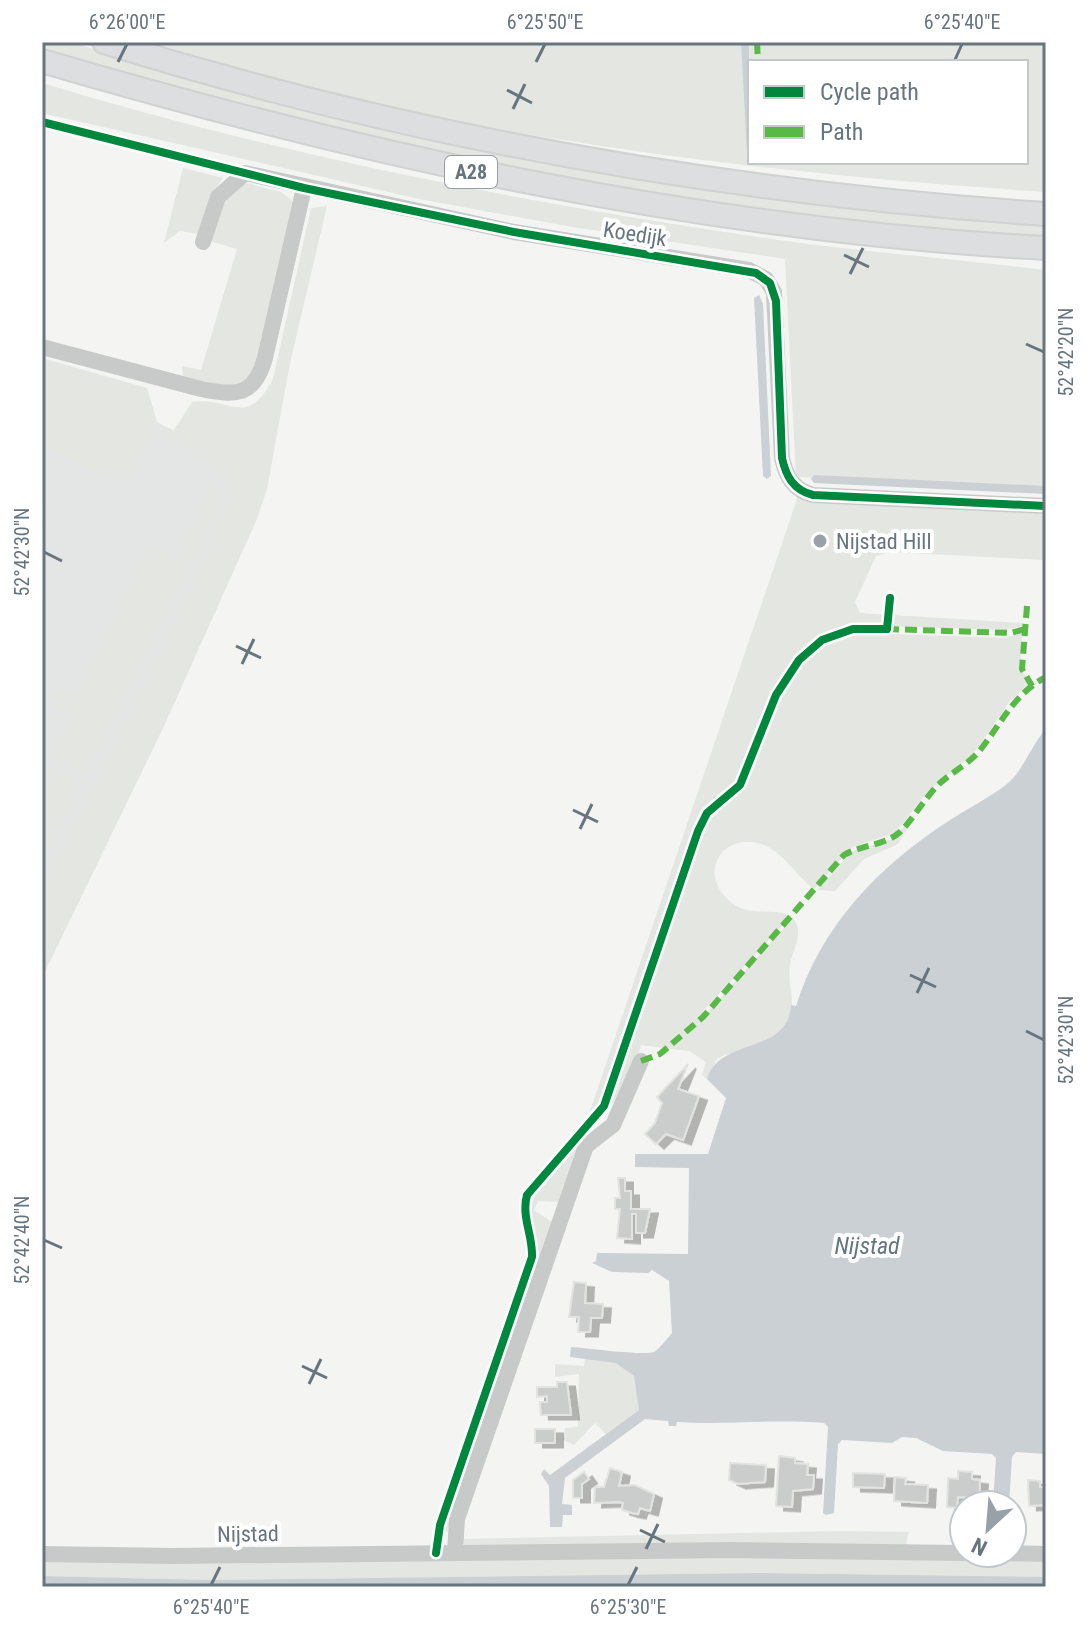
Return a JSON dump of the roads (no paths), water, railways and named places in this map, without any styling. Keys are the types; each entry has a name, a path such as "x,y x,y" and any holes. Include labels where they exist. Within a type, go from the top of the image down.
{"highway":[{"name":"A28","path":"104,42 290,95 535,150 805,192 1046,214"},
{"name":"A28","path":"42,61 364,149 600,197 839,230 1046,248"}],"street":[{"name":"Koedijk","path":"203,242 218,197 245,173 514,232 756,273 770,283 776,301 782,458 786,475 797,488 813,495 1046,506"},
{"path":"42,347 224,394 247,390 261,372 304,188"},
{"path":"455,1552 457,1519 586,1146 613,1125 641,1061"},
{"name":"Nijstad","path":"42,1554 948,1553"}],"water":[{"path":"741,42 749,42 747,152"},
{"path":"759,295 763,304 771,476 767,479 763,476 754,298"},
{"path":"814,475 1046,486 1046,494 814,483 811,479"},
{"name":"Nijstad","path":"1046,729 1046,1454 1016,1452 1012,1457 1010,1489 994,1489 996,1458 992,1454 943,1451 916,1438 902,1437 892,1443 842,1440 838,1444 834,1513 826,1515 823,1513 828,1427 824,1423 677,1422 676,1426 669,1426 668,1421 645,1419 565,1478 562,1504 572,1505 572,1515 563,1515 562,1527 550,1527 549,1486 541,1474 544,1469 550,1475 639,1410 634,1376 616,1363 570,1357 571,1347 648,1353 654,1352 672,1333 669,1281 652,1270 648,1273 612,1272 592,1263 596,1261 597,1253 688,1254 689,1168 635,1167 635,1154 708,1154 726,1098 707,1079 714,1066 738,1050 779,1032 787,1021 791,1005 796,1006 820,951 854,902 919,842 1007,784"},
{"path":"758,1573 1046,1577 1046,1587 42,1587 42,1576 211,1580"}],"place":[{"name":"Nijstad Hill","path":"820,541"}]}
